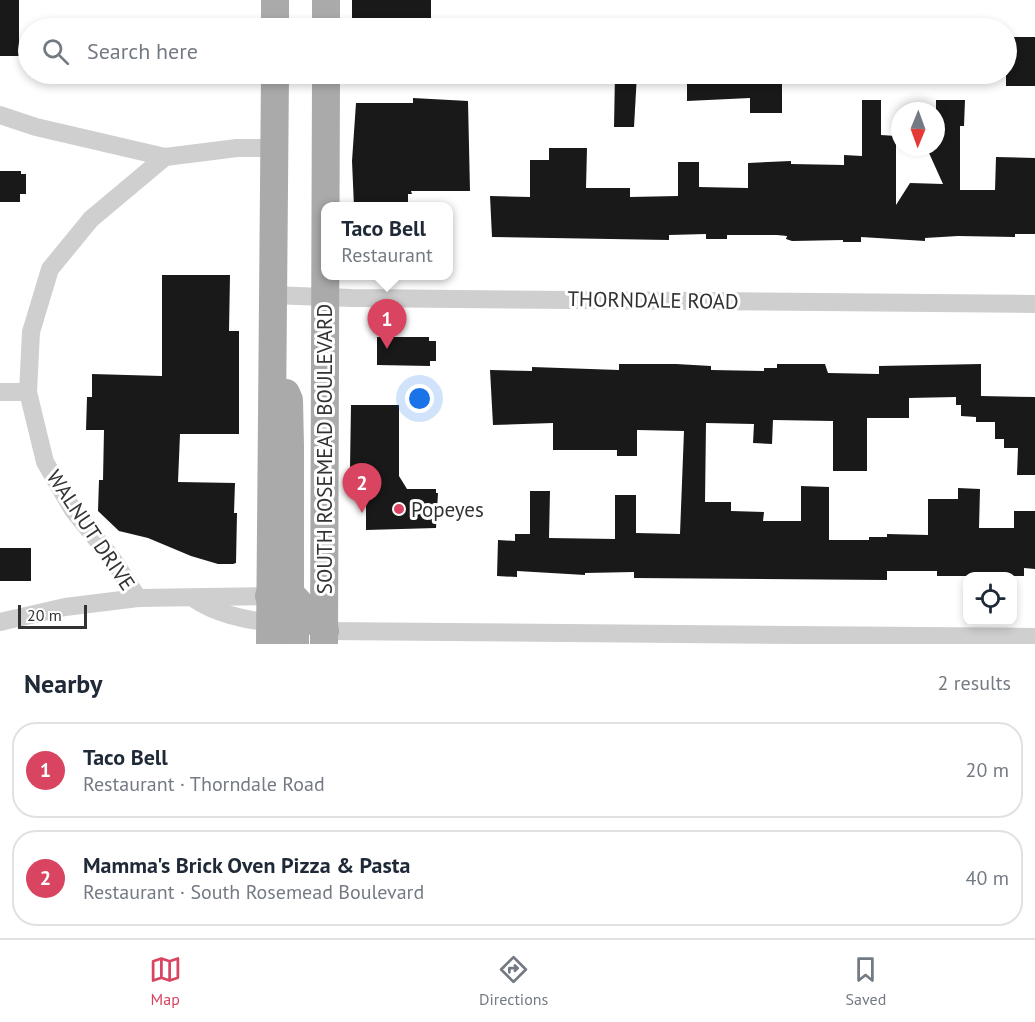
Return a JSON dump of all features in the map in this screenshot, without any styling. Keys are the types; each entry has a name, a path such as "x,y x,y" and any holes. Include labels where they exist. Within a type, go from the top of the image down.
{"main road":[{"path":"275,0 275,18"},
{"path":"326,18 327,0"},
{"path":"274,84 270,621 295,633 295,644"},
{"name":"SOUTH ROSEMEAD BOULEVARD","path":"325,202 326,84"},
{"name":"SOUTH ROSEMEAD BOULEVARD","path":"324,280 325,637"},
{"path":"271,359 289,400 290,593 325,637"}],"street":[{"path":"0,115 48,130 165,157 237,148 274,148"},
{"name":"WALNUT DRIVE","path":"138,598 111,557 73,510 45,462 28,392 31,332 50,269 91,219 165,157"},
{"name":"THORNDALE ROAD","path":"272,295 351,298 1035,304"},
{"path":"0,392 28,392"},
{"path":"192,597 206,607 242,619 270,621"},
{"path":"0,622 65,607 138,598 192,597 270,621"},
{"path":"325,637 1035,637"}],"building":[{"path":"0,0 19,0 18,56 0,56"},
{"path":"352,0 431,0 431,18 352,18"},
{"path":"1017,37 1035,37 1035,86 1006,86 1006,84 1017,84"},
{"path":"615,84 636,84 634,127 614,127"},
{"path":"687,84 782,84 782,113 750,113 750,98 687,101"},
{"path":"413,98 468,101 470,191 411,191 412,194 408,194 408,202 354,202 352,161 356,103 413,103"},
{"path":"862,100 881,100 881,135 891,136 891,156 896,156 896,205 910,183 943,184 930,156 945,156 945,102 936,102 936,100 965,100 964,126 960,126 960,190 995,190 996,157 1035,158 1035,234 1015,234 1015,237 925,238 925,241 861,237 861,242 792,241 786,239 787,236 777,235 727,235 727,239 706,239 706,234 669,235 669,240 492,237 490,196 530,197 530,160 549,160 549,148 587,148 586,188 630,188 630,197 678,196 678,162 699,162 699,187 748,188 748,163 791,161 791,164 844,165 844,155 862,156"},
{"path":"0,171 21,171 21,174 26,174 26,194 20,194 20,202 0,202"},
{"path":"162,275 230,275 229,331 239,331 239,434 180,434 178,482 235,483 236,563 233,564 218,564 191,556 148,538 119,531 98,511 99,480 103,480 104,430 86,430 87,397 92,397 92,374 162,376"},
{"path":"377,337 429,337 429,341 436,341 436,361 430,361 430,366 377,365"},
{"path":"619,364 676,364 711,366 711,370 764,371 764,368 777,368 777,364 825,364 828,373 879,374 879,366 981,364 981,396 1035,397 1035,475 1017,475 1018,448 1004,448 1004,439 995,439 995,422 976,422 976,417 961,416 961,405 956,405 956,397 909,398 909,418 867,418 867,471 833,471 833,421 773,420 772,444 753,443 754,424 706,423 705,502 731,502 731,511 764,512 763,521 801,521 801,486 829,487 829,540 869,540 869,537 887,537 887,534 928,535 928,499 958,499 958,488 980,489 979,528 1014,528 1014,511 1035,511 1035,569 1024,568 1024,576 1017,576 1017,572 963,572 963,576 937,576 937,571 887,571 887,580 634,578 634,572 585,573 585,575 517,571 517,577 497,576 498,540 515,541 515,534 530,534 530,491 550,491 549,538 615,539 615,495 636,495 636,533 680,534 684,431 637,430 637,456 617,456 617,450 553,450 553,423 493,425 490,370 532,371 532,367 619,370"},
{"path":"351,405 399,405 399,476 407,489 436,489 438,493 436,528 366,530 366,468 350,468"},
{"path":"0,548 31,548 31,581 0,581"}],"place":[{"name":"Taco Bell","path":"387,349"},
{"name":"Popeyes","path":"399,509"},
{"name":"Mamma's Brick Oven Pizza & Pasta","path":"362,513"}]}
